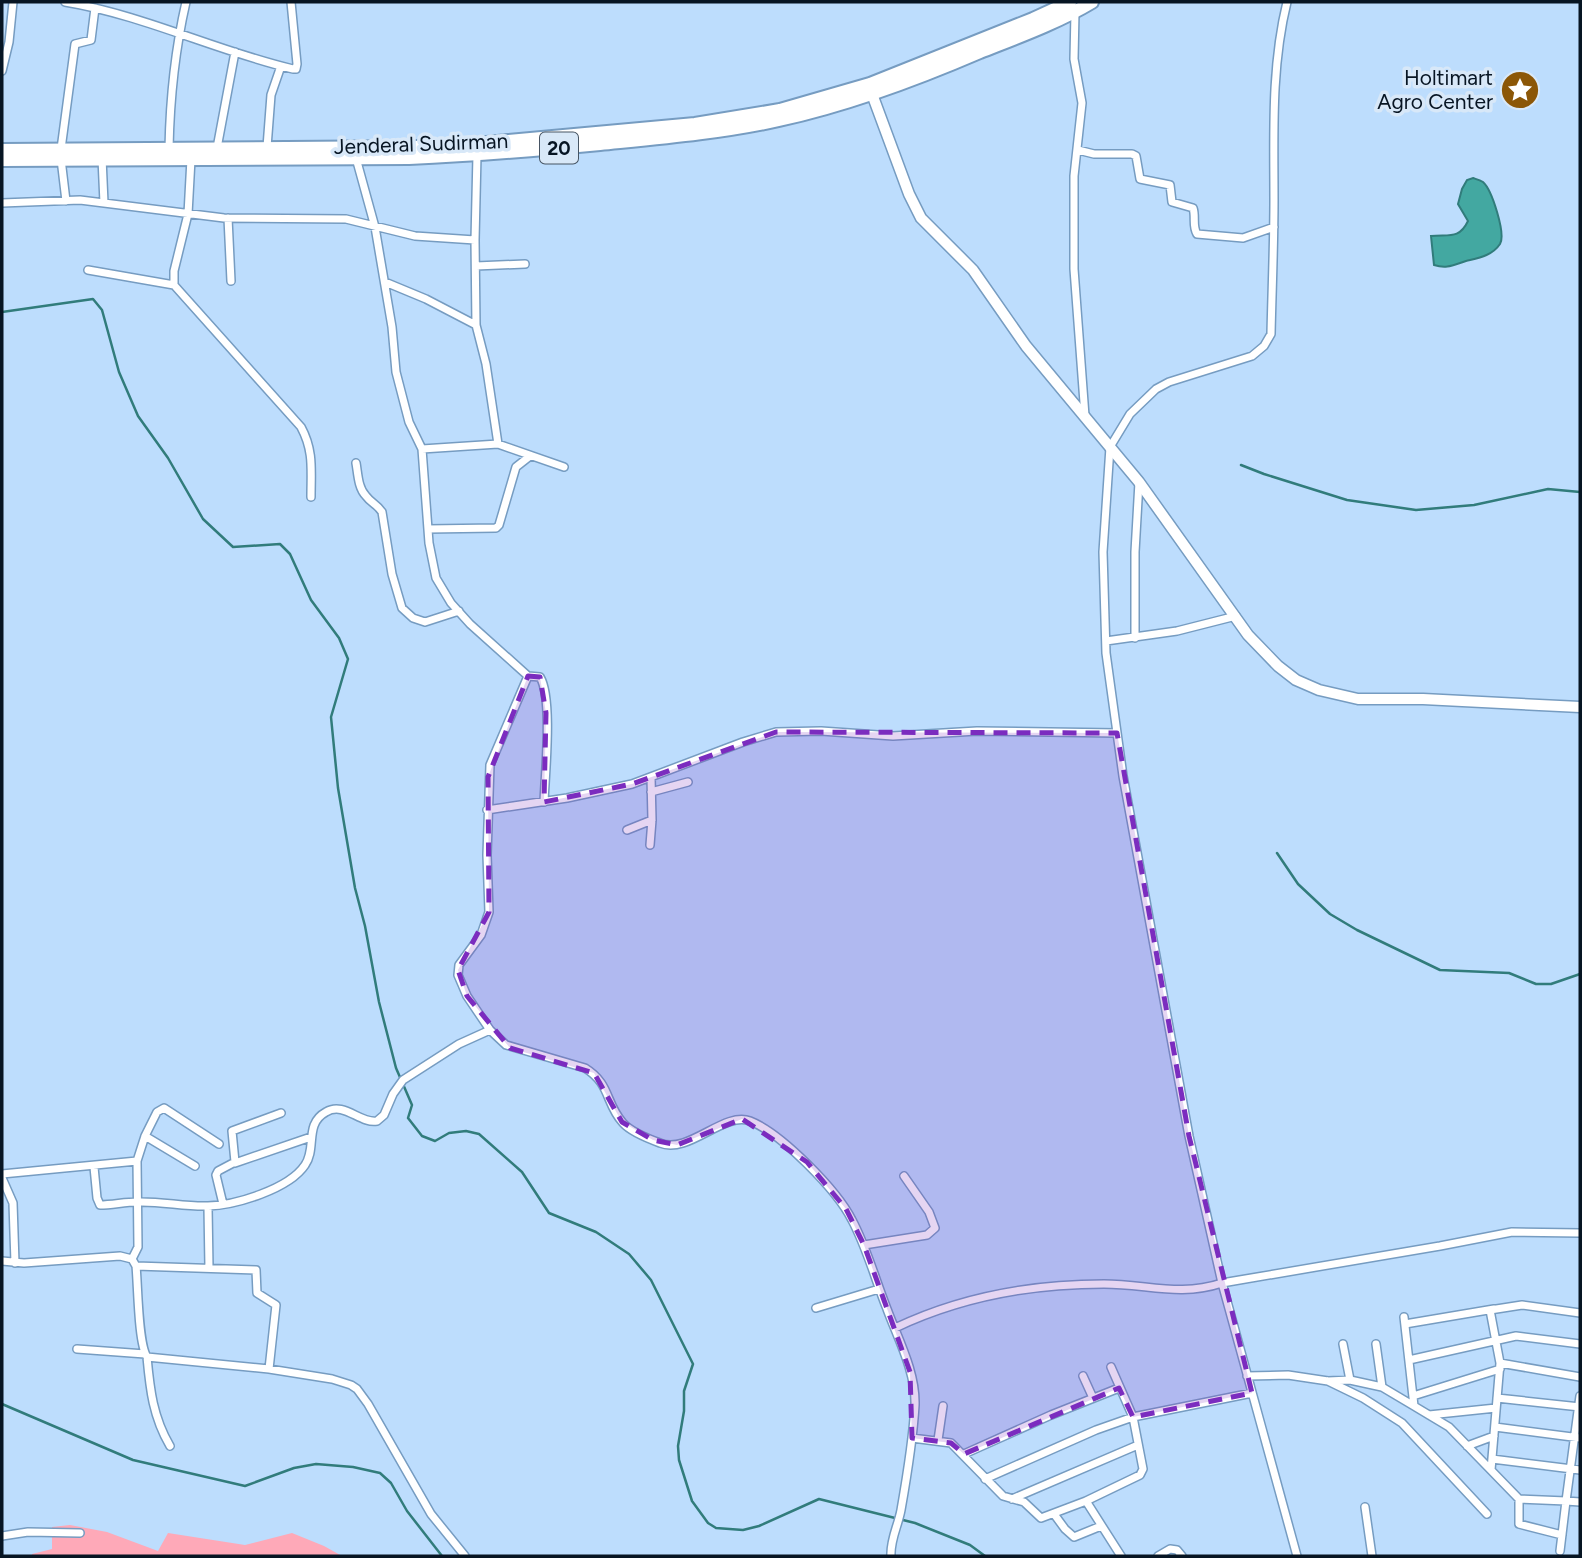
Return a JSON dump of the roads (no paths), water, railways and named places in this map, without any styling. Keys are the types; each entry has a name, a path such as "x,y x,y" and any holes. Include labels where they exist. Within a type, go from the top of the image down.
{"highway":[{"name":"20","path":"2,160 61,154 102,158 477,155 744,127 872,94 941,69 1072,7 1091,2"},
{"name":"Jenderal Sudirman","path":"2,150 61,154 169,148 476,144 695,124 822,99 870,84 1021,24 1072,7"}],"street":[{"path":"2,71 13,2"},
{"path":"65,2 92,6 140,20 294,69 297,64 291,2"},
{"path":"169,148 170,106 178,33 186,2"},
{"path":"1287,2 1280,32 1273,96 1274,227 1271,334 1264,346 1247,359 1181,377 1156,389 1129,414 1110,447 1102,552 1106,641 1117,733 1189,1136 1222,1283 1297,1556"},
{"path":"66,201 61,154 75,44 91,40 92,6"},
{"path":"1072,7 1074,59 1082,103 1074,176 1074,270 1085,416"},
{"path":"2,17 12,17"},
{"path":"217,148 235,52"},
{"path":"267,148 271,95 281,66"},
{"path":"872,94 909,194 921,218 973,270 1026,346 1139,482 1248,635 1278,666 1296,680 1325,693 1358,699 1423,699 1580,707"},
{"path":"1077,150 1094,154 1132,153 1136,156 1137,174 1140,178 1170,185 1172,202 1193,208 1194,229 1197,233 1242,238 1274,227"},
{"path":"477,155 476,325 488,377 498,444"},
{"path":"102,158 104,203"},
{"path":"174,285 174,271 188,214 191,158"},
{"path":"356,158 385,282 396,372 409,422 422,449 428,529 436,579 445,596 459,611 528,676 540,677 543,682 546,713 544,802"},
{"path":"2,203 66,201 228,218 346,219 415,236 475,240"},
{"path":"228,218 231,281"},
{"path":"476,267 525,264"},
{"path":"88,270 174,285 301,427 312,453 311,497"},
{"path":"385,282 426,299 476,325"},
{"path":"422,449 498,444 564,467"},
{"path":"428,529 496,528 516,467 530,456"},
{"path":"356,463 359,482 365,496 377,503 382,512 392,574 402,608 413,618 425,622 459,611"},
{"path":"1135,638 1135,552 1139,482"},
{"path":"1106,641 1177,631 1236,616"},
{"path":"528,676 490,765 487,810 489,912 484,929 459,965 458,975 467,996 490,1030 510,1048 585,1068 594,1073 602,1081 622,1122 667,1146 681,1144 740,1119 757,1124 807,1162 846,1209 864,1245 895,1328 914,1391 912,1438 901,1512 890,1545 891,1556"},
{"path":"487,810 626,786 743,741 776,732 821,731 893,736 977,731 1117,733"},
{"path":"650,845 651,778"},
{"path":"652,792 688,782"},
{"path":"627,830 652,820"},
{"path":"94,1167 100,1205 138,1202 208,1206 263,1194 294,1176 307,1162 315,1123 331,1110 342,1109 368,1121 377,1121 384,1115 401,1082 459,1044 490,1030"},
{"path":"170,1446 157,1421 150,1396 134,1263 138,1247 137,1161 157,1112 164,1108 219,1144"},
{"path":"235,1163 232,1131 281,1113"},
{"path":"145,1136 195,1166"},
{"path":"223,1204 216,1175 218,1171 311,1137"},
{"path":"15,1263 13,1203 2,1176 137,1161"},
{"path":"864,1245 927,1235 935,1228 929,1212 904,1176"},
{"path":"208,1206 209,1268"},
{"path":"895,1328 1000,1292 1107,1284 1192,1291 1222,1283 1512,1232 1580,1233"},
{"path":"2,1261 15,1263 120,1256 134,1263 256,1270 257,1293 276,1305 269,1369"},
{"path":"816,1308 880,1289"},
{"path":"1490,1310 1522,1305 1580,1313"},
{"path":"1414,1406 1405,1320 1510,1307"},
{"path":"1490,1310 1500,1366 1491,1470"},
{"path":"1409,1360 1516,1336 1580,1344"},
{"path":"1343,1344 1350,1381"},
{"path":"1376,1344 1382,1387"},
{"path":"77,1349 269,1369 332,1379 357,1389 431,1514 465,1556"},
{"path":"1413,1396 1500,1366 1580,1377"},
{"path":"912,1438 951,1443 1003,1496 1024,1502 1041,1518 1055,1514 1140,1475 1143,1469 1133,1417 1111,1367"},
{"path":"1247,1376 1288,1375 1382,1387 1449,1427 1519,1499 1580,1502"},
{"path":"1083,1376 1093,1398"},
{"path":"1328,1381 1363,1398 1402,1423 1487,1514"},
{"path":"964,1454 1119,1388"},
{"path":"985,1479 1096,1430 1133,1417 1252,1393"},
{"path":"1560,1551 1578,1437 1580,1395"},
{"path":"1497,1398 1579,1407"},
{"path":"938,1440 943,1406"},
{"path":"1429,1415 1496,1408"},
{"path":"1494,1427 1578,1437"},
{"path":"1467,1446 1494,1436"},
{"path":"1011,1499 1138,1445"},
{"path":"1492,1459 1580,1470"},
{"path":"1519,1499 1519,1524 1562,1535"},
{"path":"1086,1501 1117,1555"},
{"path":"1365,1507 1372,1556"},
{"path":"1055,1514 1074,1537 1101,1526"},
{"path":"2,1536 28,1532 80,1532"},
{"path":"1158,1556 1173,1549 1182,1556"}],"waterway":[{"path":"2,312 93,299 102,310 119,372 138,416 168,458 203,519 233,547 280,544 290,554 311,600 339,638 348,659 331,717 338,788 355,888 379,1002 396,1068 412,1105 408,1118 422,1136 435,1141 449,1133 466,1131 479,1134 522,1172 549,1213 596,1232 629,1254 651,1280 693,1364 684,1391 679,1460 692,1501 708,1523 716,1528 743,1530 759,1526 819,1499 915,1523 970,1545 985,1556"},
{"path":"1241,465 1347,500 1416,510 1474,505 1548,489 1580,492"},
{"path":"1277,853 1298,884 1330,914 1440,970 1509,973 1536,984 1551,984 1580,974"},
{"path":"2,1404 133,1460 245,1486 294,1468 316,1464 353,1467 380,1473 391,1483 407,1511 442,1556"}],"place":[{"name":"Holtimart Agro Center","path":"1520,90"}]}
